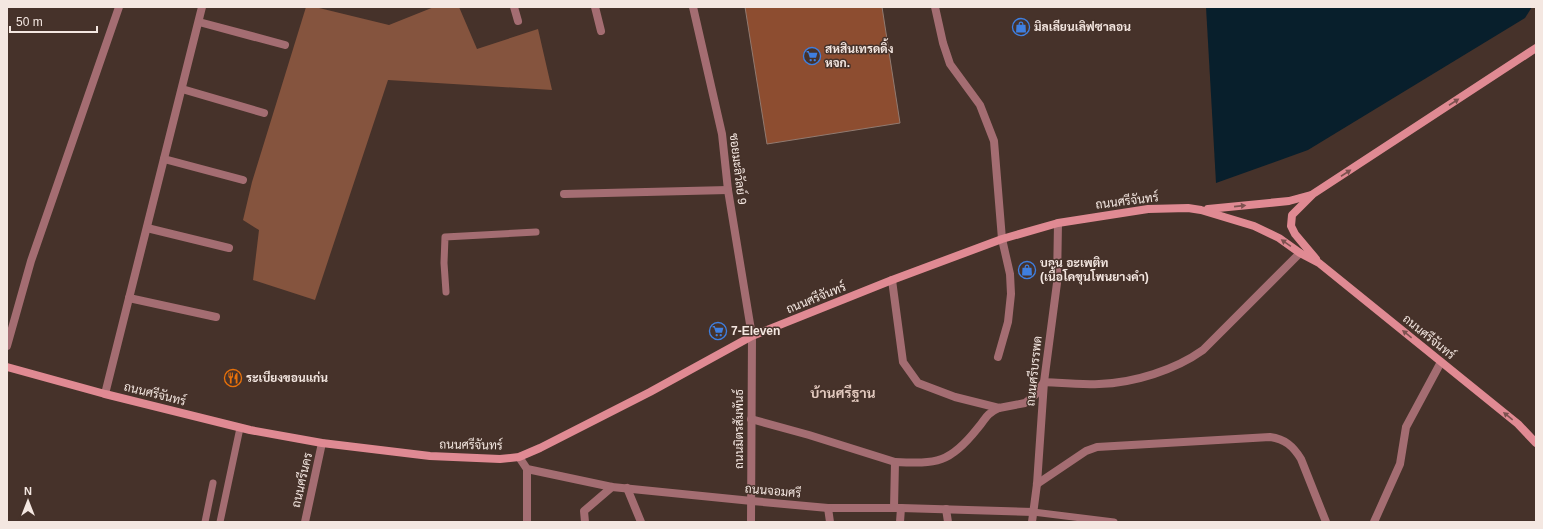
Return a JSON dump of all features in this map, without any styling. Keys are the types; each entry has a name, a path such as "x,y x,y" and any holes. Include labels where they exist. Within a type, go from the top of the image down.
{"main road":[{"path":"1319,263 1291,226 1292,215 1313,194 1536,48"},
{"path":"1201,210 1289,201 1313,194"},
{"name":"ถนนศรีจันทร์","path":"7,367 105,394 240,428 322,443 430,456 500,460 519,457 534,451 650,392 752,336 892,280 1002,239 1058,223 1148,209 1188,208 1201,210 1254,226 1279,238 1300,253 1319,263 1535,441"}],"street":[{"path":"7,346 31,261 119,7"},
{"path":"105,394 202,7"},
{"path":"514,7 518,21"},
{"path":"595,7 601,31"},
{"name":"ซอยมะลิวัลย์ 9","path":"693,7 722,134 728,190 752,336"},
{"path":"935,7 942,43 950,64 980,106 994,142 1002,239 1010,274 1011,294 1008,322 998,357"},
{"path":"199,22 285,45"},
{"path":"182,89 264,113"},
{"path":"164,159 243,180"},
{"path":"564,194 728,190"},
{"name":"ถนนศรีบรรพด","path":"1032,522 1037,484 1044,382 1057,283 1058,223"},
{"path":"147,228 229,248"},
{"path":"751,419 896,462 924,463 946,458 958,451 970,438 987,414 999,408 1024,403 1035,395 1044,382 1100,384 1129,380 1158,372 1193,358 1203,350 1300,253"},
{"path":"892,280 903,362 918,384 999,408"},
{"path":"129,298 216,316"},
{"name":"ถนนมิตรสัมพันธ์","path":"751,522 752,336"},
{"path":"1374,522 1400,464 1406,427 1441,362"},
{"path":"1037,484 1086,451 1097,447 1270,437 1279,438 1295,450 1301,459 1326,522"},
{"name":"ถนนศรีนคร","path":"305,522 322,443"},
{"path":"519,457 527,469 527,522"},
{"path":"896,462 900,522"},
{"name":"ถนนจอมศรี","path":"527,469 612,487 752,502 828,508 898,508 1034,512"},
{"path":"585,522 584,511 612,487"},
{"path":"627,488 641,522"},
{"path":"828,508 830,522"},
{"path":"946,509 948,522"}],"lane":[{"path":"446,292 444,263 445,237 536,232"},
{"path":"220,522 240,428"},
{"path":"205,522 213,483"},
{"path":"1034,512 1114,522"}],"shaded area":[{"path":"306,7 315,7 389,25 434,7 459,7 477,49 538,29 552,90 388,80 315,300 253,280 259,230 243,220 252,182"}],"water":[{"path":"1206,7 1532,7 1525,18 1308,150 1216,183"}],"building":[{"path":"745,7 882,7 900,123 767,144"}],"place":[{"name":"มิลเลียนเลิฟซาลอน","path":"1021,27"},
{"name":"สหสินเทรดดิ้ง หจก.","path":"812,56"},
{"name":"บอน อะเพติท (เนื้อโคขุนโพนยางคำ)","path":"1027,270"},
{"name":"7-Eleven","path":"718,331"},
{"name":"ระเบียงขอนแก่น","path":"233,378"}],"district":[{"name":"บ้านศรีฐาน","path":"843,393"}]}
